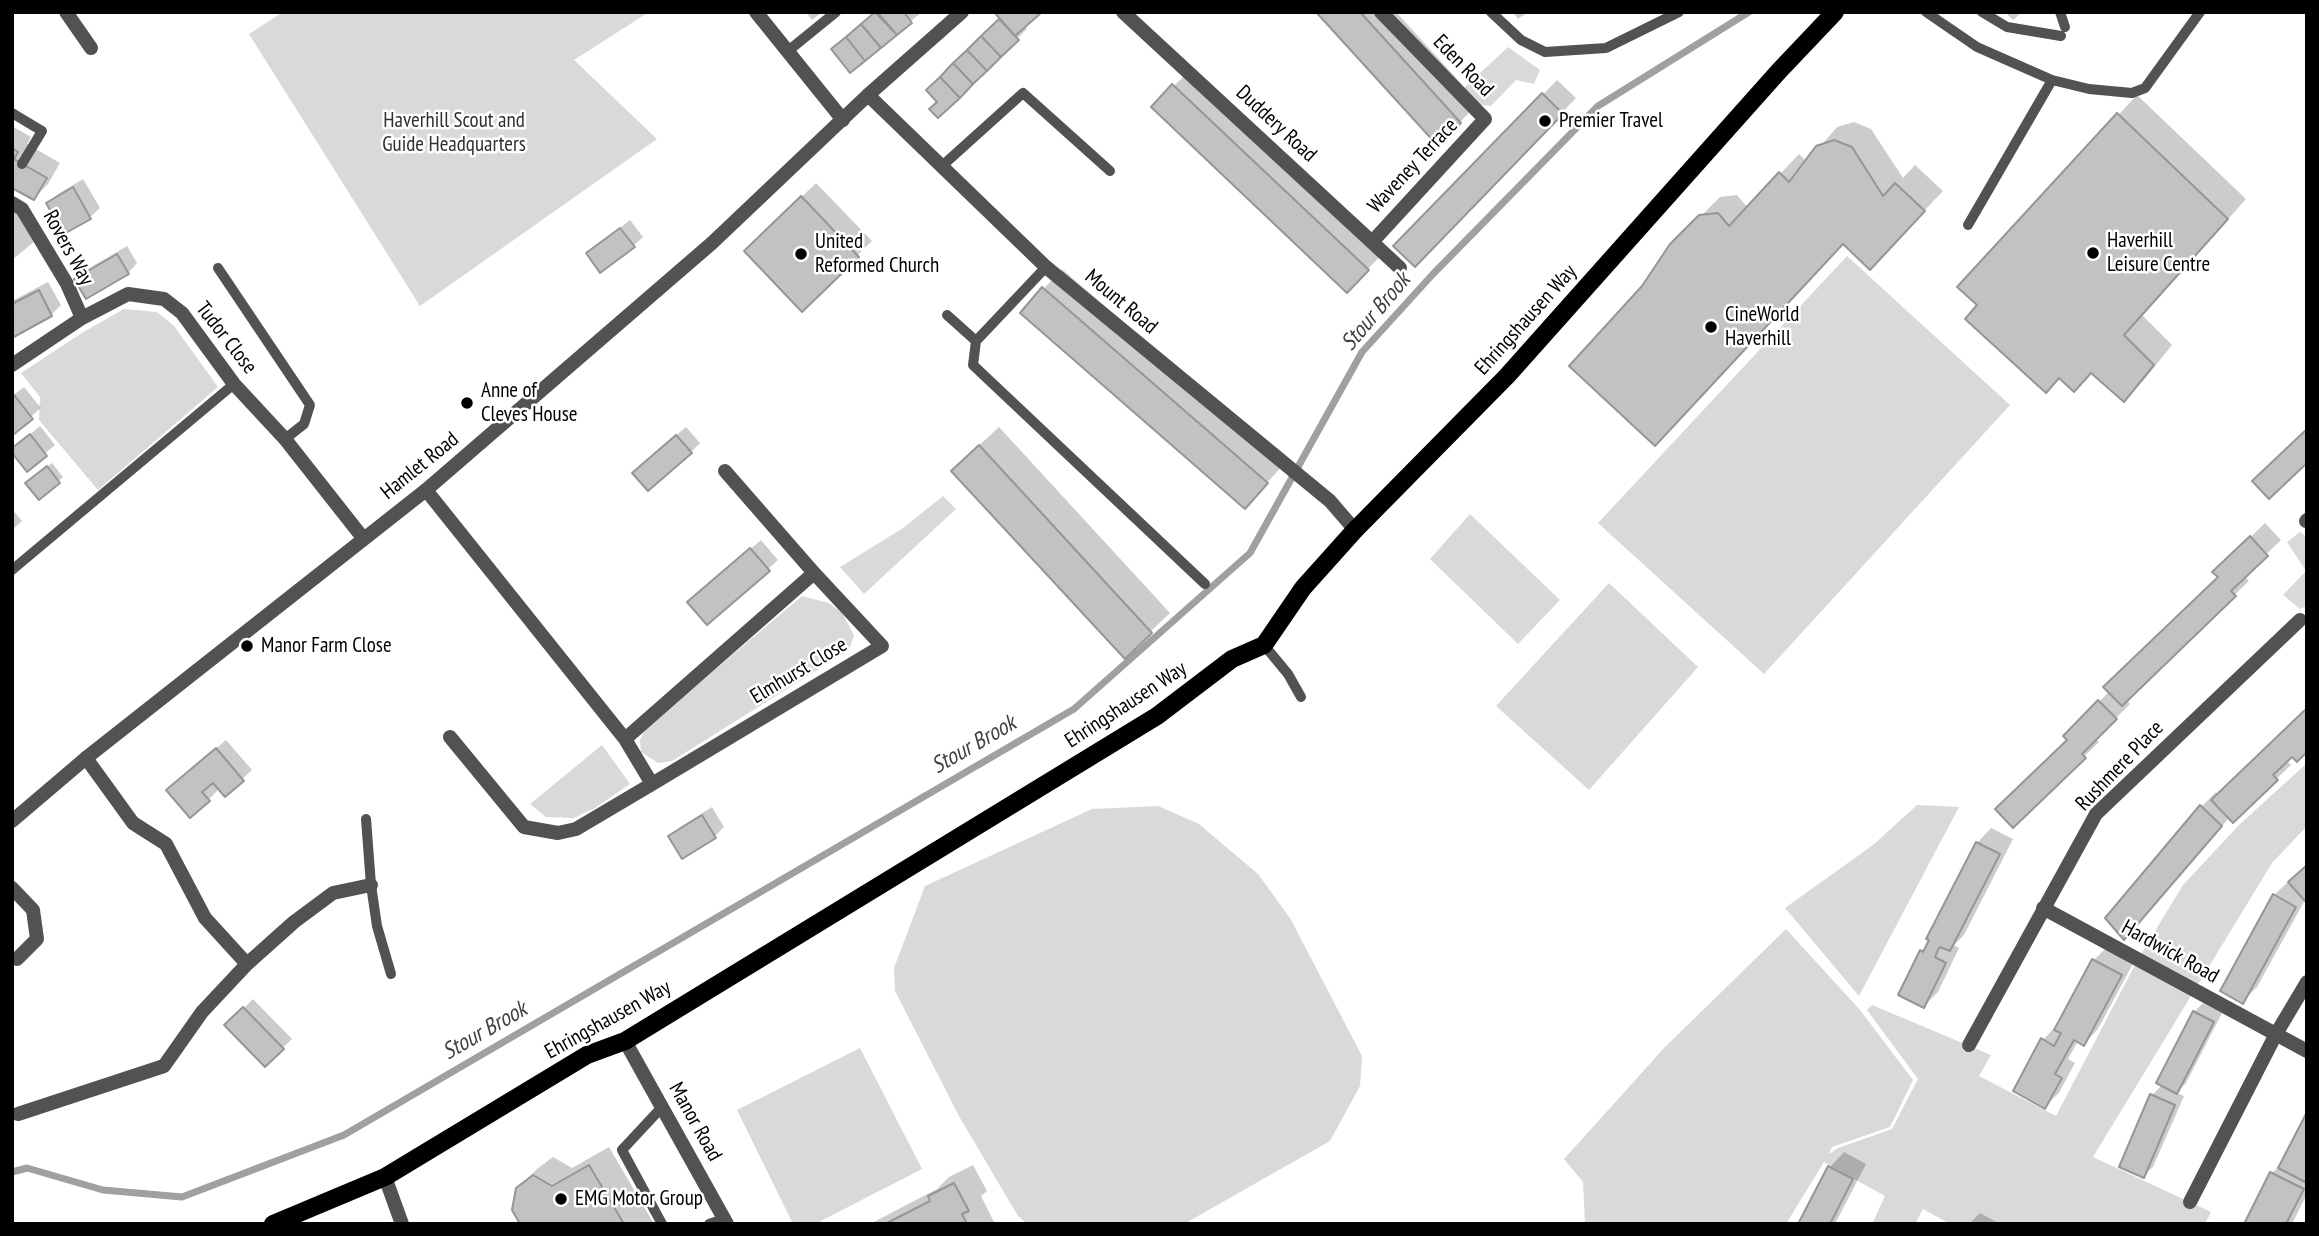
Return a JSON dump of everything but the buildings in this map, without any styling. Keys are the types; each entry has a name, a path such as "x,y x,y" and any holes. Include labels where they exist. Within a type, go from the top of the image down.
{"main road":[{"name":"Ehringshausen Way","path":"273,1224 385,1177 587,1055 625,1041 1157,716 1232,659 1264,645 1303,587 1507,376 1834,12"}],"street":[{"path":"66,12 91,48"},
{"path":"756,12 843,120"},
{"name":"Hamlet Road","path":"12,821 86,758 426,490 712,243 868,95 962,12"},
{"name":"Duddery Road","path":"1124,12 1400,268"},
{"name":"Eden Road","path":"1381,12 1485,119"},
{"name":"Mount Road","path":"868,95 1046,267 1321,494 1356,530"},
{"name":"Waveney Terrace","path":"1373,241 1485,119"},
{"name":"Rovers Way","path":"12,203 22,209 67,284 82,318"},
{"name":"Tudor Close","path":"12,365 82,318 128,293 164,299 182,313 234,384 285,439 363,538"},
{"name":"Elmhurst Close","path":"450,737 524,827 558,833 576,829 653,785 882,646 725,471"},
{"path":"426,490 625,739 653,785"},
{"path":"625,739 814,573"},
{"name":"Rushmere Place","path":"1969,1045 2096,814 2300,620"},
{"path":"86,758 133,823 166,844 205,918 247,964"},
{"path":"18,1114 164,1066 202,1012 247,964 294,922 333,893 371,885"},
{"path":"12,888 33,910 37,939 18,959"},
{"name":"Hardwick Road","path":"2043,908 2307,1051"},
{"path":"2190,1202 2276,1034 2307,982"},
{"name":"Manor Road","path":"625,1041 726,1221"},
{"path":"385,1177 402,1224"}],"lane":[{"path":"788,51 836,12"},
{"path":"1491,12 1521,40 1545,52 1606,48 1679,12"},
{"path":"1926,12 1977,47 2052,80 2089,89 2132,93 2145,88 2200,12"},
{"path":"1982,12 2007,27 2063,32 2060,12"},
{"path":"1968,225 2052,80"},
{"path":"942,166 1023,93 1110,171"},
{"path":"12,113 41,131 22,164"},
{"path":"1046,267 976,341 973,365 1205,584"},
{"path":"218,268 310,405 304,424 285,439"},
{"path":"947,316 976,341"},
{"path":"12,570 234,384"},
{"path":"1264,645 1288,674 1301,697"},
{"path":"366,818 377,926 391,974"},
{"path":"662,1224 622,1150 663,1106"},
{"path":"709,1224 726,1221"}],"green space":[{"name":"Haverhill Scout and Guide Headquarters","path":"283,12 649,12 574,60 657,139 420,306 249,34"},
{"path":"1508,47 1540,70 1534,84 1516,80 1491,106 1482,105 1462,90"},
{"path":"1847,256 2010,405 1764,674 1598,523"},
{"path":"124,309 157,312 174,326 218,387 98,490 39,420 40,397 21,373"},
{"path":"943,496 956,509 864,594 840,567 903,528"},
{"path":"1470,514 1560,600 1518,644 1430,559"},
{"path":"2300,532 2307,537 2307,606 2300,609 2283,595 2306,571 2287,542"},
{"path":"1609,583 1698,667 1589,790 1496,706"},
{"path":"802,596 829,603 842,613 854,635 849,650 672,761 658,763 641,752 640,740 646,728"},
{"path":"602,745 630,784 595,808 574,818 546,817 530,804"},
{"path":"2307,763 2307,826 2272,863 2093,1157 2211,1212 2205,1224 1950,1224 1923,1209 1915,1224 1872,1224 1885,1196 1824,1162 1786,1224 1585,1224 1583,1182 1564,1159 1665,1047 1786,929 1860,1010 1913,1080 1890,1127 1832,1147 1829,1154 1838,1148 1892,1129 1918,1079 1867,1010 1872,1005 1991,1055 1979,1076 2056,1116 2138,959 2183,885 2239,825"},
{"path":"1917,805 1959,807 1859,996 1785,908 1873,845"},
{"path":"1158,806 1199,824 1258,874 1290,918 1362,1056 1360,1086 1330,1141 1184,1224 1027,1224 1018,1216 960,1118 895,991 894,968 925,886 1092,809"},
{"path":"860,1048 922,1169 815,1224 793,1224 737,1110"}],"waterway":[{"name":"Stour Brook","path":"12,1172 27,1168 103,1190 182,1197 344,1135 1074,709 1250,553 1362,352 1433,274 1598,106 1749,12"}],"place":[{"name":"Premier Travel","path":"1545,121"},
{"name":"Haverhill Leisure Centre","path":"2093,253"},
{"name":"United Reformed Church","path":"801,254"},
{"name":"CineWorld Haverhill","path":"1711,327"},
{"name":"Anne of Cleves House","path":"467,403"},
{"name":"Manor Farm Close","path":"247,646"},
{"name":"EMG Motor Group","path":"561,1199"}]}
